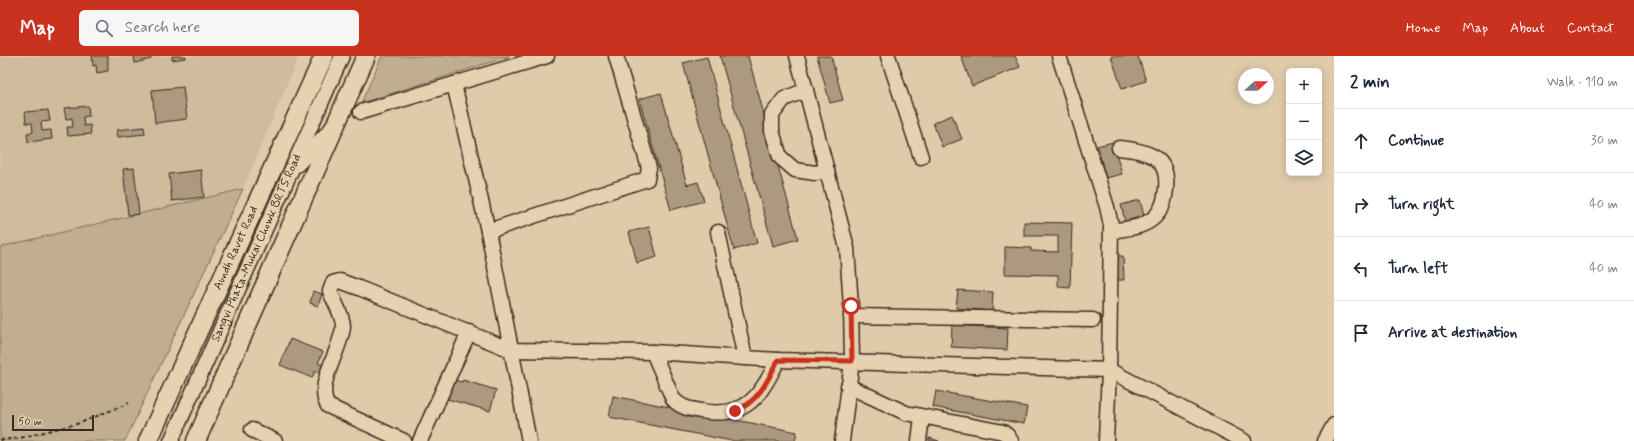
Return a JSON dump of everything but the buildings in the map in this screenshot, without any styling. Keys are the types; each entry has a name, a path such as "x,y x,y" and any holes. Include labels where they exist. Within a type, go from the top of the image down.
{"main road":[{"name":"Aundh Ravet Road","path":"148,441 218,284 324,56"},
{"path":"196,441 366,56"}],"lane":[{"name":"Sangvi Phata-Mukai Chowk BRTS Road","path":"171,441 342,56"},
{"path":"361,112 547,56"},
{"path":"488,231 648,179 649,168 616,56"},
{"path":"797,56 847,248 852,361 842,441"},
{"path":"888,56 922,157"},
{"path":"1059,56 1107,207 1111,231 1106,441"},
{"path":"454,84 488,231 529,441"},
{"path":"806,90 784,99 772,115 772,131 780,157 795,170 815,173 827,171"},
{"path":"289,174 336,124"},
{"path":"1111,231 1144,224 1157,215 1164,203 1168,183 1166,169 1156,159 1145,152 1119,148"},
{"path":"718,232 745,358"},
{"path":"404,441 328,406 325,401 324,388 343,325 330,292 330,286 333,283 340,281 511,350 653,352 778,360 852,361 1108,370 1244,441"},
{"path":"851,316 1092,320"},
{"path":"420,441 469,332"},
{"path":"653,352 673,399 685,408 710,412 728,412 743,408 763,389 778,360"},
{"path":"848,386 900,410 922,417 1003,432 1011,441"},
{"path":"918,441 922,417"},
{"path":"1325,441 1334,425"},
{"path":"252,430 275,441"}],"path":[{"path":"0,440 20,438 80,423 129,403"}],"shaded area":[{"path":"0,56 299,56 243,189 0,247"},
{"path":"382,56 510,56 361,103"},
{"path":"243,189 125,441 0,441 0,247"}],"route":[{"path":"735,411 743,408 763,389 778,360 852,361 851,306"}]}
